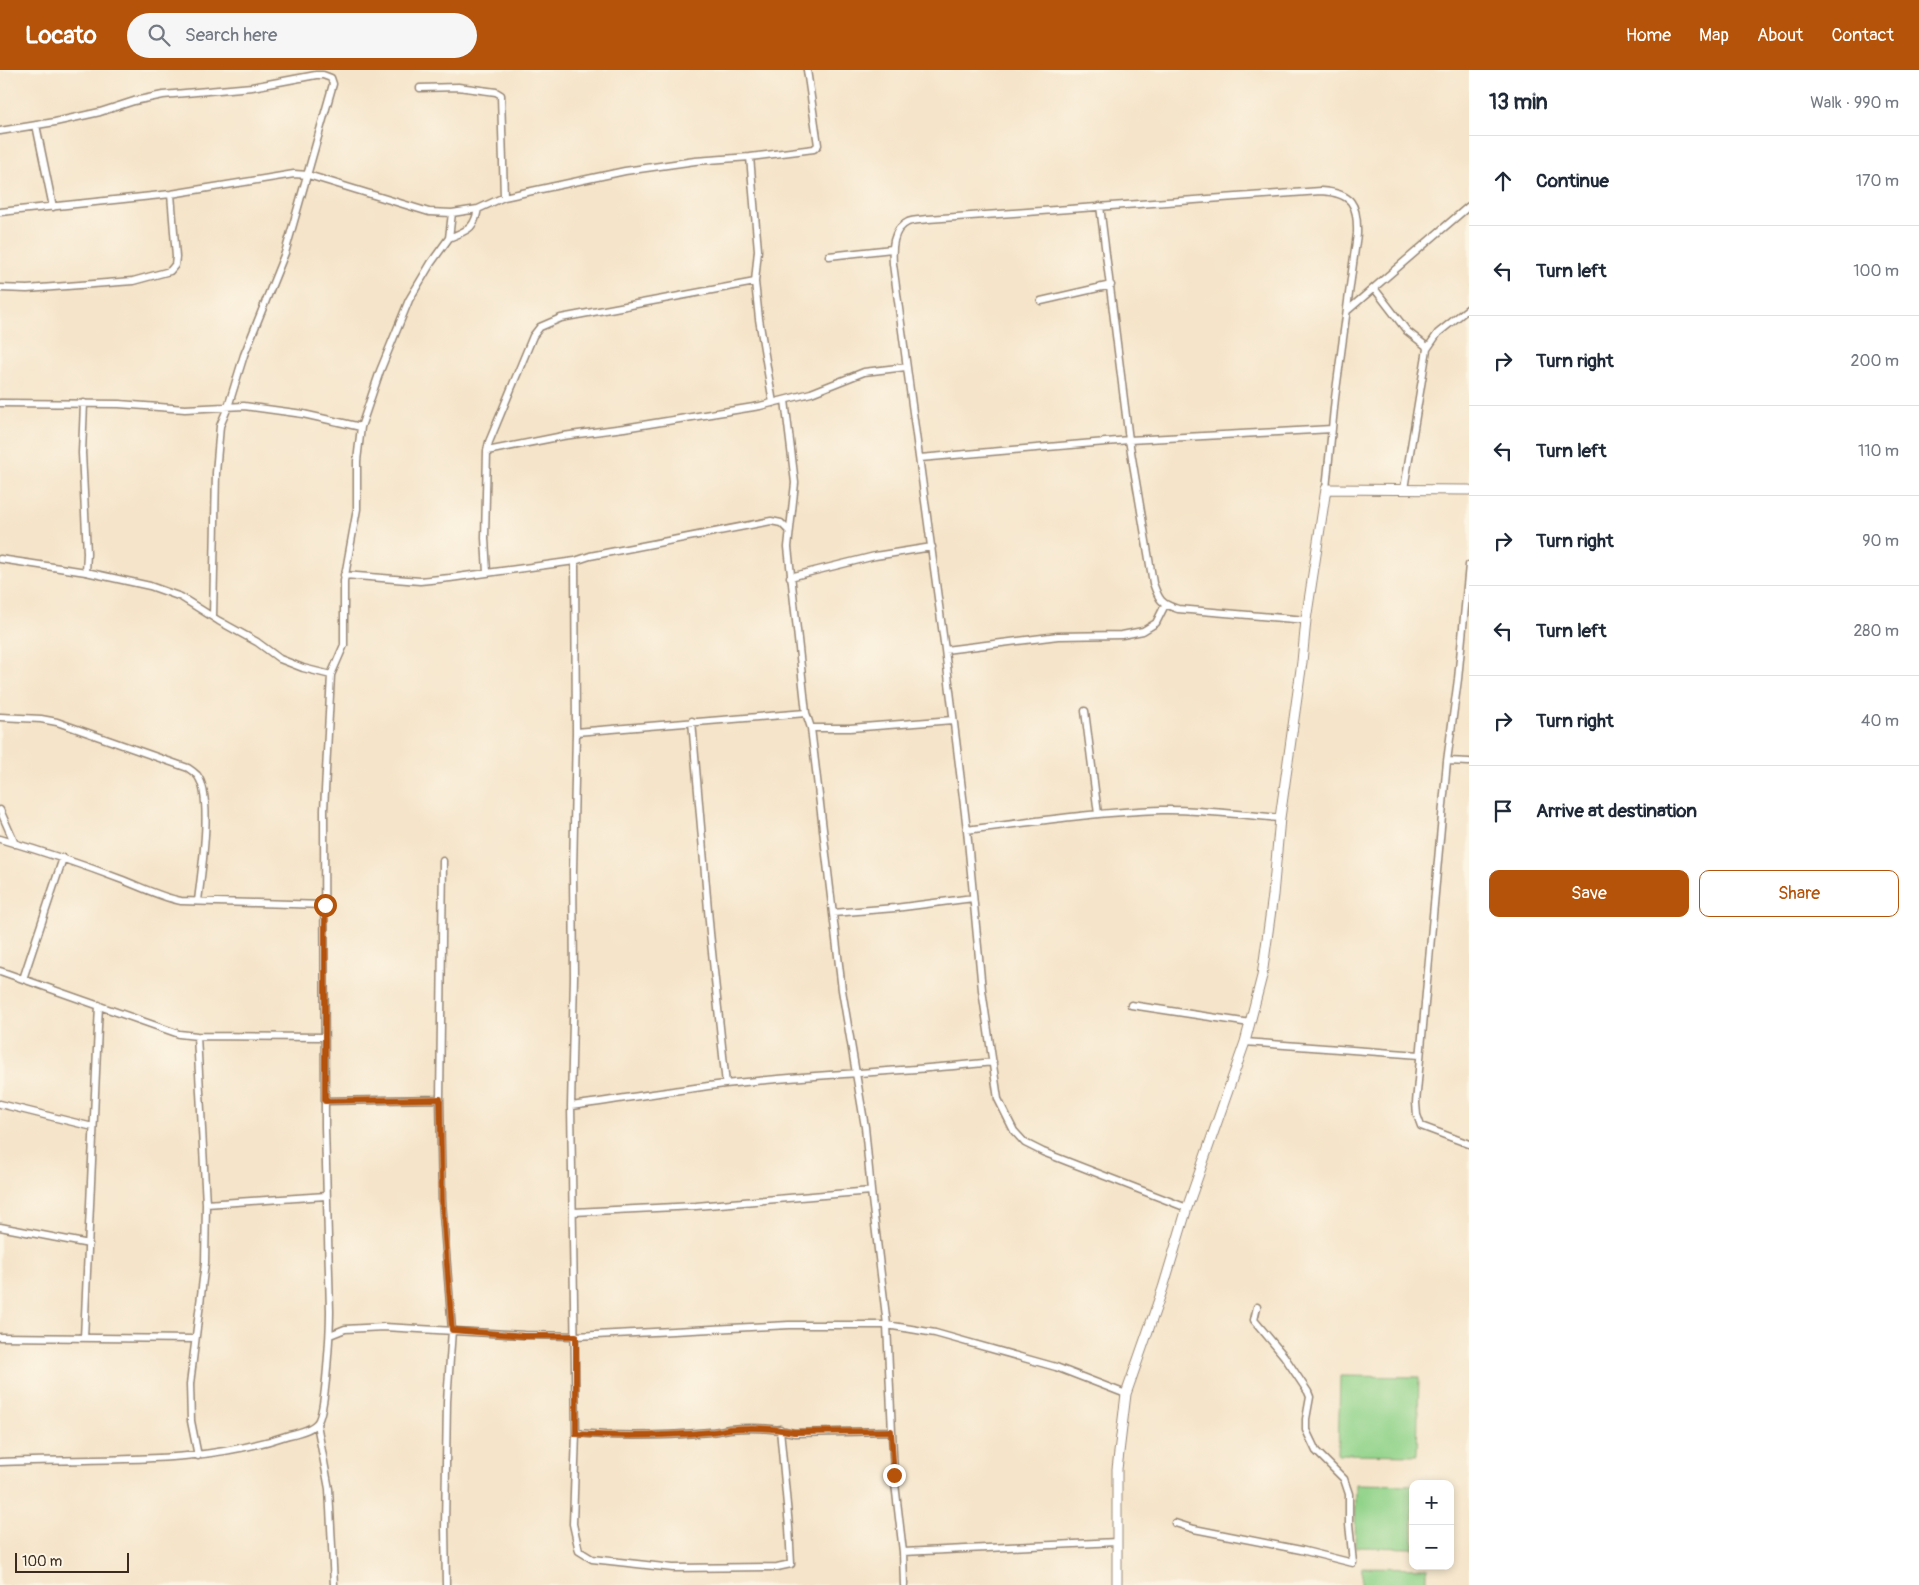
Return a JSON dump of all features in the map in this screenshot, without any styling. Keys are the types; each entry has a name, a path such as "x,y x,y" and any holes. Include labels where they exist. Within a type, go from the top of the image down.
{"street":[{"path":"0,212 172,194 273,177 308,175 429,212 452,214 478,208 504,197 625,171 695,161 750,157 814,149 818,145 807,70"},
{"path":"0,131 100,112 134,101 163,95 252,87 323,74 331,78 333,84 285,253 244,355 220,426 216,473 213,618"},
{"path":"420,88 458,87 496,92 501,95 504,197"},
{"path":"36,125 53,207"},
{"path":"750,157 758,250 755,282 760,328 773,403"},
{"path":"1117,1585 1117,1469 1126,1394 1163,1288 1187,1208 1245,1042 1263,967 1306,620 1326,489 1358,214 1351,202 1334,192 1321,191 928,219 907,222 895,234 892,249 906,367 945,650 967,830 982,990 998,1099 1014,1131 1025,1143 1043,1152 1187,1208"},
{"path":"0,288 27,289 133,281 170,271 174,265 176,249 172,194"},
{"path":"1100,206 1129,440 1153,583 1157,595 1165,605 1178,609 1306,620"},
{"path":"1347,311 1469,206"},
{"path":"449,238 469,228 476,221 478,208"},
{"path":"334,1585 329,1489 317,1424 324,1403 330,1334 326,1196 324,810 331,675 344,644 342,599 344,575 357,509 357,461 361,427 380,371 409,300 449,238 452,214"},
{"path":"829,256 892,249"},
{"path":"487,573 485,526 487,452 489,442 533,336 540,327 561,318 755,282"},
{"path":"1041,301 1111,284"},
{"path":"1374,288 1407,331 1426,346 1427,349"},
{"path":"1404,489 1427,349 1438,334 1469,308"},
{"path":"487,452 563,436 773,403 811,393 864,372 906,367"},
{"path":"785,400 794,483 788,547 790,577 806,713 811,728 842,990 865,1127 887,1325 891,1431 903,1552 904,1585"},
{"path":"0,403 84,403 185,409 244,406 275,410 361,427"},
{"path":"84,403 82,453 87,554 86,572"},
{"path":"920,458 1129,440 1332,429"},
{"path":"1326,489 1469,490"},
{"path":"344,575 420,581 575,561 599,554 771,520 781,523 789,531"},
{"path":"790,577 875,556 932,548"},
{"path":"0,560 86,572 150,586 181,597 213,618 257,642 280,659 303,668 331,675"},
{"path":"575,561 576,732 573,872 572,1106 576,1434 573,1524 580,1551 592,1559 673,1568 777,1567 791,1564 780,1429"},
{"path":"1469,565 1467,606 1446,761 1416,1103 1417,1115 1421,1126 1469,1144"},
{"path":"945,650 1058,636 1122,636 1143,631 1156,623 1165,605"},
{"path":"1085,711 1098,814"},
{"path":"576,732 806,713"},
{"path":"0,717 41,719 57,722 188,768 198,776 203,789 206,808 198,902"},
{"path":"811,728 850,728 953,720"},
{"path":"692,721 710,932 726,1084"},
{"path":"1446,761 1469,762"},
{"path":"0,810 14,844"},
{"path":"967,830 1098,814 1191,810 1280,818"},
{"path":"0,839 63,858 122,879 164,898 198,902 325,905"},
{"path":"23,980 63,858"},
{"path":"443,861 440,1099 442,1201 452,1330 447,1411 444,1527 446,1585"},
{"path":"833,913 895,908 973,898"},
{"path":"0,971 171,1031 197,1036 325,1036"},
{"path":"84,1338 100,1005"},
{"path":"1131,1005 1250,1023"},
{"path":"197,1036 206,1204 205,1262 190,1384 191,1421 198,1456"},
{"path":"1245,1042 1420,1055"},
{"path":"572,1106 726,1084 857,1073 934,1069 993,1062"},
{"path":"325,1101 440,1099"},
{"path":"0,1104 93,1127"},
{"path":"574,1212 696,1206 871,1191"},
{"path":"206,1204 326,1196"},
{"path":"0,1227 89,1244"},
{"path":"1176,1523 1194,1529 1301,1550 1353,1563 1349,1524 1349,1494 1344,1479 1316,1451 1306,1430 1310,1396 1284,1356 1254,1320 1257,1307"},
{"path":"330,1334 345,1329 384,1327 525,1336 576,1336 789,1325 887,1325 935,1333 1056,1367 1126,1394"},
{"path":"0,1337 195,1339"},
{"path":"0,1462 198,1456 269,1442 303,1431 317,1424"},
{"path":"576,1434 624,1435 713,1432 730,1429 780,1429 794,1432 891,1431"},
{"path":"903,1552 1117,1542"}],"green space":[{"path":"1340,1376 1419,1377 1417,1455 1338,1454"},
{"path":"1356,1484 1409,1485 1409,1548 1355,1547"},
{"path":"1362,1567 1427,1570 1427,1585 1361,1585"}],"route":[{"path":"325,905 325,1101 440,1099 442,1201 452,1330 525,1336 576,1336 576,1434 606,1436 688,1434 730,1429 780,1429 794,1432 891,1431 894,1475"}]}
